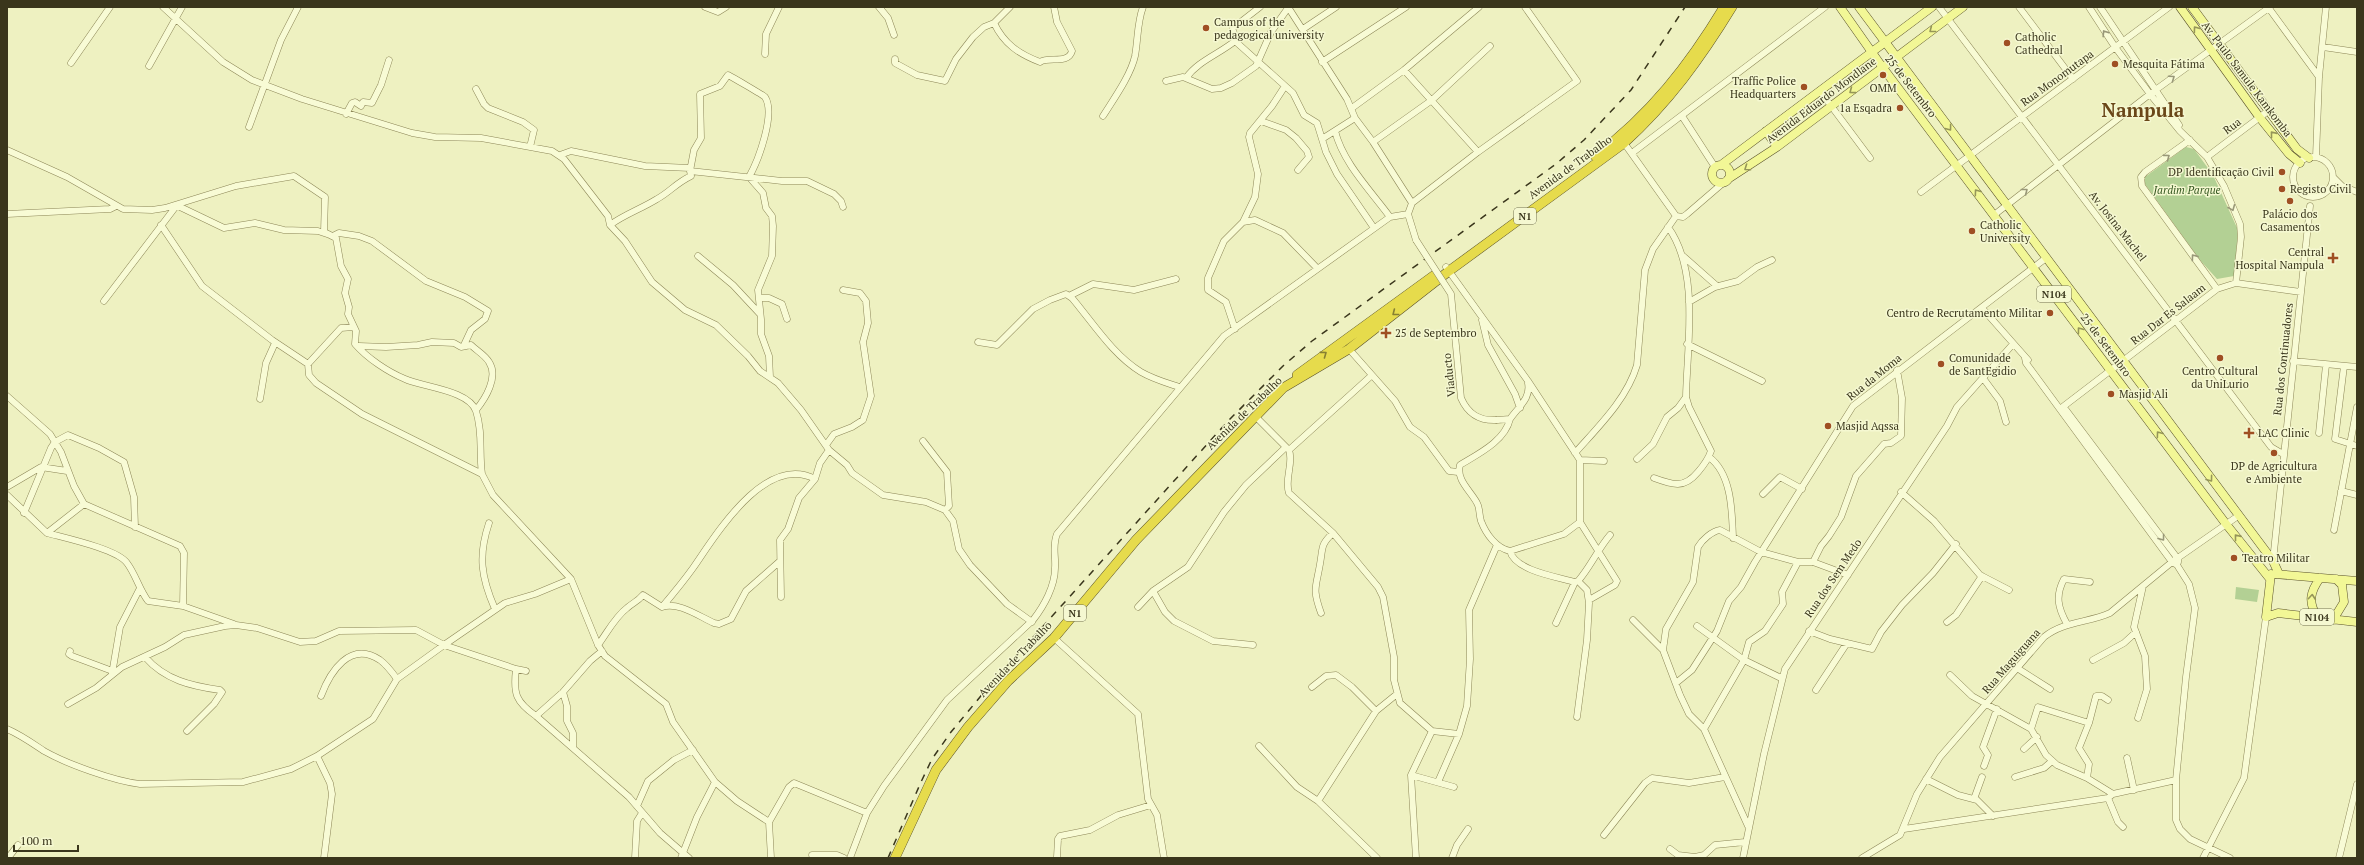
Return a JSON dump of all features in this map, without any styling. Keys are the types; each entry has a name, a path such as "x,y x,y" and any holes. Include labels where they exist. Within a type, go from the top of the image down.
{"highway":[{"name":"Avenida de Trabalho","path":"1716,26 1724,7"},
{"name":"Avenida de Trabalho","path":"1283,388 1349,349 1447,269 1622,140 1677,84 1716,26 1732,7"},
{"name":"Avenida de Trabalho","path":"895,858 918,806 950,749 1008,681 1054,638 1136,540 1283,388 1317,359 1405,296 1447,269"}],"main road":[{"name":"25 de Setembro","path":"1840,7 1883,68 1920,114 2188,474 2270,578"},
{"name":"25 de Setembro","path":"1859,7 1898,57 2006,206 2199,465 2273,561"},
{"name":"Avenida Eduardo Mondlane","path":"1718,166 1932,7"},
{"name":"Avenida Eduardo Mondlane","path":"1725,181 1733,178 1777,147 1963,7"},
{"name":"Av. Paulo Samule Kamkomba","path":"2180,7 2260,118 2289,154 2300,163"},
{"name":"Av. Paulo Samule Kamkomba","path":"2192,7 2297,150 2312,157"},
{"path":"1920,114 1932,105"},
{"path":"1766,131 1777,147"},
{"path":"1718,166 1729,170 1725,181 1713,178 1712,172 1718,166"},
{"path":"2072,318 2084,310"},
{"path":"2150,422 2161,413"},
{"path":"2188,474 2199,465"},
{"path":"2266,617 2273,561"},
{"name":"N104","path":"2273,561 2279,574"},
{"path":"2270,578 2279,574 2357,581"},
{"path":"2317,617 2310,601 2311,593 2320,578"},
{"path":"2333,620 2344,602 2342,585 2336,579"},
{"path":"2268,603 2278,613"},
{"name":"N104","path":"2266,617 2278,613 2357,622"}],"street":[{"path":"71,63 110,7"},
{"path":"163,7 223,62 252,80 265,85 346,114 412,134 435,137 481,138 530,147 544,148 560,155 608,216 610,225 625,242 652,282 685,310 716,325 748,356 760,371 770,377 801,410 827,447 847,465 852,473 883,496 926,502 945,510 953,520 959,549 970,566 1007,604 1032,622"},
{"path":"149,66 182,7"},
{"path":"249,127 281,40 298,7"},
{"path":"705,7 718,12 726,7"},
{"path":"765,54 766,34 779,7"},
{"path":"880,7 888,18 894,35"},
{"path":"895,59 895,63 907,71 945,81 956,59 973,38 984,27 994,23 1010,7"},
{"path":"994,23 1002,38 1020,53 1040,62 1046,58 1064,60 1071,55 1072,51 1057,22 1054,7"},
{"path":"1103,116 1120,90 1135,57 1136,34 1143,7"},
{"path":"1260,7 1233,28 1235,41 1258,60 1285,86 1295,96 1304,115 1317,123 1337,174 1374,228"},
{"path":"1166,81 1186,78 1212,89 1221,88 1232,83 1256,66 1271,32 1288,7 1352,108 1355,118 1373,142 1412,203"},
{"path":"1303,29 1336,7"},
{"path":"1322,62 1406,7"},
{"path":"1352,108 1404,70 1478,7"},
{"path":"850,858 868,813 884,786 947,700 1032,622 1042,608 1052,584 1056,568 1054,544 1057,534 1179,387 1206,359 1224,336 1390,217 1408,214 1412,203 1478,152 1577,81 1525,7"},
{"path":"1632,153 1825,7"},
{"name":"Av. Josina Machel","path":"1939,7 2176,319 2271,447 2283,454"},
{"path":"2019,7 2073,79"},
{"path":"2089,7 2115,47 2150,94 2190,140 2207,157 2224,186 2240,224 2240,247 2236,283"},
{"path":"2100,7 2124,40 2190,140"},
{"name":"Rua Monomutapa","path":"1921,192 2022,115 2169,7"},
{"path":"1994,215 2150,94 2269,7 2319,77"},
{"path":"2312,157 2326,7"},
{"path":"1186,78 1199,63 1222,52 1235,41"},
{"path":"1373,142 1432,100 1490,46"},
{"path":"2323,47 2357,52"},
{"path":"346,114 352,103 355,102 361,106 363,102 372,103 388,68 389,60"},
{"path":"1404,70 1478,152"},
{"path":"610,225 627,213 659,198 674,185 692,176 690,170 694,150 702,138 699,95 720,86 726,76 730,75 741,84 761,93 766,101 767,116 762,149 758,162 749,176"},
{"path":"1235,329 1226,302 1208,290 1207,283 1224,241 1243,222 1254,197 1258,179 1249,137 1252,129 1261,121 1285,86"},
{"path":"476,89 484,104 488,108 523,122 534,130 530,147"},
{"path":"1820,91 1870,158"},
{"name":"Rua","path":"2207,157 2268,111"},
{"path":"1682,116 1718,166"},
{"path":"1322,139 1355,118"},
{"path":"1261,121 1286,130 1307,151 1309,157 1298,170"},
{"path":"1335,131 1338,144 1349,162 1390,217"},
{"path":"1622,140 1676,216 1682,217 1688,214 1725,181"},
{"path":"2190,140 2145,172 2141,177 2142,186 2217,289"},
{"path":"7,150 67,176 123,209 152,210 176,205 236,186 294,176 325,197 324,232"},
{"path":"560,155 571,151 645,166 749,176 782,182 807,181 834,194 841,201 843,207"},
{"path":"2342,186 2330,188 2310,206 2295,184 2293,178 2300,163 2312,157 2325,161 2334,178 2342,186 2357,192"},
{"path":"749,176 763,193 766,208 772,216 772,256 759,284 758,290 760,298 760,334 769,356 770,377"},
{"path":"2330,188 2334,178"},
{"path":"2302,193 2320,196"},
{"path":"104,301 176,205"},
{"path":"176,205 224,228 254,222 284,230 324,232 333,236 339,233 359,236 372,242 426,281 465,296 483,306 488,311 487,316 471,330 464,345"},
{"path":"7,214 110,209 116,206"},
{"name":"Rua dos Continuadores","path":"2273,561 2310,206"},
{"name":"Viaducto","path":"1408,214 1416,240 1451,294 1461,398 1464,406 1470,413 1483,420 1510,419"},
{"path":"1575,453 1609,414 1633,377 1636,365 1646,270 1653,249 1676,216"},
{"path":"1243,222 1255,220 1283,234 1317,268"},
{"path":"161,225 199,283 275,343 308,364"},
{"path":"1654,478 1684,484 1691,481 1709,457 1709,446 1696,422 1686,396 1689,302 1683,256 1668,227"},
{"path":"324,232 336,238 341,266 348,279 345,293 349,307 348,314 353,327 357,346 394,374 414,383 455,394 467,401 476,410 480,431 482,474 492,495 571,579 600,648 666,704 673,722 715,782 737,801 769,822"},
{"path":"698,256 733,285 760,314"},
{"path":"1683,256 1718,286"},
{"name":"Rua da Moma","path":"1676,683 1692,670 1722,621 1729,601 1741,587 1761,552 1853,406 1897,370 1982,308 2046,258"},
{"path":"1689,302 1718,286 1738,281 1760,265 1772,260"},
{"path":"1447,269 1528,381 1580,460 1580,522 1617,581 1615,585 1589,600"},
{"path":"1069,296 1093,284 1134,290 1176,279"},
{"name":"Rua Dar Es Salaam","path":"2062,407 2217,289 2236,283 2301,292"},
{"path":"781,597 779,562 780,540 788,530 799,498 815,478 820,463 834,434 852,427 863,420 871,396 863,342 868,323 866,301 860,293 843,290"},
{"path":"978,342 997,345 1033,309 1066,294 1118,354 1145,375 1179,387"},
{"path":"760,298 770,298 782,304 787,319"},
{"path":"1982,308 2025,358 2062,407 2176,562 2193,592 2195,608 2186,677 2176,780 2175,810 2178,825 2190,839 2230,858"},
{"path":"1482,318 1488,346 1515,394 1520,408"},
{"path":"353,327 341,328 308,364 309,375 316,383 350,406 384,426 432,447 482,474"},
{"path":"357,346 386,347 432,342 454,343 462,347 464,345 471,345 490,363 492,371 486,397 476,410"},
{"path":"260,399 266,364 275,343"},
{"path":"1687,344 1762,381"},
{"name":"Rua dos Sem Medo","path":"1743,858 1748,826 1782,678 1809,632 1848,575 1901,492 1947,426 1957,407 2013,344"},
{"path":"1349,349 1395,401 1410,427 1424,437 1449,472 1458,472"},
{"path":"2293,361 2326,365 2357,366"},
{"path":"2319,433 2326,365"},
{"path":"2344,366 2335,439 2354,445"},
{"path":"1813,562 1821,546 1841,517 1856,476 1884,444 1891,443 1901,436 1902,398 1897,370"},
{"path":"1138,607 1153,591 1188,567 1224,512 1246,485 1372,376"},
{"path":"1983,378 2000,401 2006,422"},
{"path":"1528,381 1528,392 1520,408 1510,419 1508,427 1488,447 1473,458 1460,464 1458,472 1463,484 1478,505 1484,528 1497,545 1510,551 1564,534 1580,522"},
{"path":"7,396 27,412 56,442 67,471 84,504 180,546 184,553 183,606"},
{"path":"1638,459 1653,444 1666,416 1678,408 1686,396"},
{"path":"2334,530 2340,491 2354,445 2357,407"},
{"path":"1256,417 1288,449 1291,455 1288,478 1289,493 1333,533 1371,578 1383,597 1394,657 1394,680 1400,703 1432,731 1459,734"},
{"path":"24,513 41,467 56,442 68,435 99,448 124,462 134,496 135,527"},
{"path":"923,441 948,472 949,506 945,510"},
{"path":"1709,457 1717,463 1725,480 1732,509 1734,538"},
{"path":"1580,460 1604,461"},
{"path":"7,487 41,467 67,471"},
{"path":"662,607 687,576 724,523 757,490 774,478 804,473 815,478"},
{"path":"1764,494 1780,477 1802,489"},
{"path":"2340,491 2357,495"},
{"path":"1901,492 1934,521 1956,544 1972,567 1982,576 2009,590"},
{"path":"7,495 24,513 47,533 86,544 122,557 134,574 139,590 148,601 154,604 183,606 236,625 257,628 300,642 316,641 339,631 416,630 444,645 516,669 526,670"},
{"path":"47,533 84,504"},
{"name":"Rua Maguiguana","path":"1904,829 1913,802 1940,757 2044,637 2054,629 2067,624 2101,618 2110,613 2143,586 2238,516"},
{"path":"489,522 482,552 482,570 485,587 496,609"},
{"path":"1663,650 1666,629 1694,582 1701,542 1716,531 1734,538 1761,552 1798,562 1813,562 1848,575"},
{"path":"1321,613 1315,597 1315,579 1324,542 1333,533"},
{"path":"1556,623 1577,582 1585,573 1597,551 1610,535"},
{"path":"1809,632 1867,649 1873,648 1881,632 1902,605 1933,573 1956,544"},
{"path":"1438,782 1459,734 1467,706 1469,610 1497,545"},
{"path":"1510,551 1512,557 1522,565 1577,582 1587,590 1589,600 1587,640 1577,717"},
{"path":"536,716 563,692 600,648 617,619 627,608 640,600 643,594 662,607 685,609 714,623 723,622 733,616 737,603 746,591 779,562"},
{"path":"1704,729 1744,660 1749,642 1765,631 1783,604 1784,600 1781,594 1798,562"},
{"path":"1948,622 1956,615 1982,576"},
{"path":"7,730 29,740 65,761 124,782 140,784 243,782 276,775 317,756 373,719 397,679 505,603 535,594 571,579"},
{"path":"2067,624 2059,608 2058,601 2058,592 2064,579 2090,582"},
{"path":"2138,718 2147,689 2145,656 2134,624 2142,598 2143,586"},
{"path":"113,672 120,627 139,590"},
{"path":"1153,591 1165,612 1174,622 1214,641 1253,645"},
{"path":"2203,858 2244,778 2266,617"},
{"path":"1633,620 1663,650 1690,714 1704,729 1748,826"},
{"path":"68,704 96,688 113,672 192,632 236,625"},
{"path":"1697,626 1744,660 1782,678"},
{"path":"2093,660 2124,643 2136,632"},
{"path":"1054,638 1138,714 1148,799 1157,815 1164,858"},
{"path":"1816,690 1847,643"},
{"path":"70,651 69,654 72,656 113,672"},
{"path":"321,696 325,686 342,660 359,654 371,656 380,660 397,679"},
{"path":"145,657 155,669 165,676 180,682 220,690 222,692 214,704 187,731"},
{"path":"2017,668 2050,689"},
{"path":"516,669 514,687 520,703 524,708 574,747 637,806 660,833 685,856 697,817 715,782"},
{"path":"1312,687 1326,676 1336,675 1352,687 1376,711"},
{"path":"1950,675 1965,691 2031,729 2052,761 2087,778 2110,796 2118,822 2123,827"},
{"path":"563,692 567,706 567,721 573,732 574,747"},
{"path":"1318,801 1376,711 1397,694"},
{"path":"2087,778 2089,764 2080,748 2089,723 2096,696 2102,696 2108,700"},
{"path":"2031,729 2038,707 2089,723"},
{"path":"1984,766 1988,755 1982,747 1997,709"},
{"path":"1416,858 1411,775 1432,731"},
{"path":"2024,749 2037,737"},
{"path":"1259,746 1297,787 1318,801 1377,858"},
{"path":"637,806 648,781 674,760 693,750"},
{"path":"317,756 330,783 332,794 324,858"},
{"path":"2127,758 2134,790"},
{"path":"2015,776 2044,768 2052,761"},
{"path":"1411,775 1454,787"},
{"path":"1604,835 1645,783 1652,778 1689,783 1725,777"},
{"path":"1974,799 1982,777"},
{"path":"1926,779 1958,796 1974,799 1992,816"},
{"path":"1862,858 1878,847 1895,839 1904,829 2110,796 2176,780"},
{"path":"771,858 769,822 791,784 794,783 868,813"},
{"path":"2339,858 2357,784"},
{"path":"1057,857 1058,839 1060,836 1090,830 1118,815 1151,805"},
{"path":"635,858 637,821 642,813"},
{"path":"1452,858 1457,845 1468,829"},
{"path":"1670,849 1678,856 1695,858 1704,855 1715,845 1745,842"},
{"path":"8,858 13,849 18,845"},
{"path":"812,855 837,855 844,858"}],"green space":[{"name":"Jardim Parque","path":"2186,147 2194,149 2213,175 2238,230 2234,276 2217,279 2200,260 2145,184 2145,177"},
{"path":"2236,587 2259,590 2257,602 2235,599"}],"railway":[{"path":"888,858 932,759 951,732 990,685 1229,420 1283,366 1312,341 1556,164 1584,140 1631,90 1685,7"}],"place":[{"name":"Campus of the pedagogical university","path":"1206,28"},
{"name":"Catholic Cathedral","path":"2007,43"},
{"name":"Mesquita Fátima","path":"2115,64"},
{"name":"OMM","path":"1883,75"},
{"name":"Traffic Police Headquarters","path":"1804,87"},
{"name":"1a Esqadra","path":"1900,108"},
{"name":"DP Identificação Civil","path":"2282,172"},
{"name":"Registo Civil","path":"2282,189"},
{"name":"Palácio dos Casamentos","path":"2290,201"},
{"name":"Catholic University","path":"1972,231"},
{"name":"Central Hospital Nampula","path":"2333,258"},
{"name":"Centro de Recrutamento Militar","path":"2050,313"},
{"name":"25 de Septembro","path":"1386,333"},
{"name":"Centro Cultural da UniLurio","path":"2220,358"},
{"name":"Comunidade de SantEgidio","path":"1941,364"},
{"name":"Masjid Ali","path":"2111,394"},
{"name":"Masjid Aqssa","path":"1828,426"},
{"name":"LAC Clinic","path":"2249,433"},
{"name":"DP de Agricultura e Ambiente","path":"2274,453"},
{"name":"Teatro Militar","path":"2234,558"}],"district":[{"name":"Nampula","path":"2143,109"}]}
